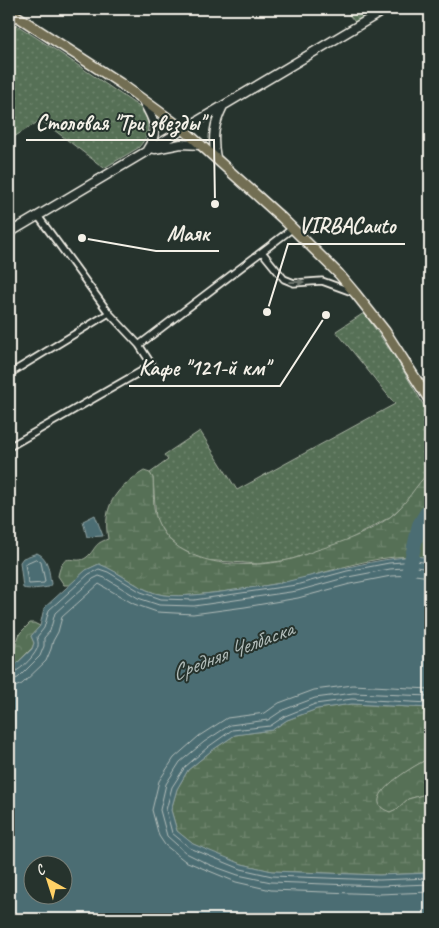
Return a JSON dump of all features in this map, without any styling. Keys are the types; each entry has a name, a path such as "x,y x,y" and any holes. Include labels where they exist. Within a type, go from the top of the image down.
{"main road":[{"path":"9,11 98,68 184,129 293,228 339,274 355,293 385,331 430,401"}],"street":[{"path":"9,233 386,9"},
{"path":"142,99 152,117 155,131 152,143 146,152"},
{"path":"216,158 213,138 214,129 223,106"},
{"path":"146,152 181,144 201,145"},
{"path":"9,447 152,365 140,345 109,313 38,216"},
{"path":"140,345 293,228"},
{"path":"262,252 284,279 289,282 322,281 355,293"},
{"path":"9,374 109,313"}],"green space":[{"path":"344,9 376,9 355,22"},
{"path":"9,20 141,108 148,123 148,128 145,139 138,148 104,168 41,120 9,140"},
{"path":"364,313 397,360 430,416 430,472 403,505 390,517 345,542 289,560 258,564 203,560 179,548 167,537 156,519 153,478 150,473 168,460 164,455 200,431 237,490 395,404 336,331"},
{"path":"144,471 150,473 153,478 155,515 166,536 179,548 196,556 233,564 271,563 288,560 346,540 373,528 396,512 430,472 430,558 413,556 379,559 287,582 240,590 192,595 171,596 155,593 99,564 86,570 70,585 64,585 58,576 63,562 70,559 78,560 87,557 97,545 108,539 107,516 113,499 126,484"},
{"path":"30,623 40,626 31,636 34,643 32,648 9,671 9,654 14,650 20,633"},
{"path":"352,704 430,708 430,758 392,782 383,791 379,799 381,806 390,812 397,809 408,799 430,793 430,873 379,875 271,871 242,864 215,854 193,844 177,831 171,810 177,789 188,770 211,751 235,735 272,730 287,720 317,709"},
{"path":"430,758 430,793 408,799 397,809 390,812 381,806 379,799 391,782"}],"water":[{"path":"95,515 103,536 87,537 83,521"},
{"path":"37,553 46,562 51,584 49,587 23,588 20,562 23,558"},
{"path":"416,556 430,558 430,708 352,704 317,709 287,720 272,730 235,735 211,751 188,770 177,789 171,810 177,831 193,844 242,864 272,871 379,875 430,873 430,919 9,919 9,671 32,649 34,643 31,636 40,626 44,608 86,570 99,564 147,590 164,595 178,596 269,585 386,560"}],"waterway":[{"name":"Средняя Челбаска","path":"408,574 419,525 430,507"}],"place":[{"name":"Столовая \"Три звезды\"","path":"215,204"},
{"name":"Маяк","path":"82,238"},
{"name":"VIRBACauto","path":"267,312"},
{"name":"Кафе \"121-й км\"","path":"326,315"}]}
